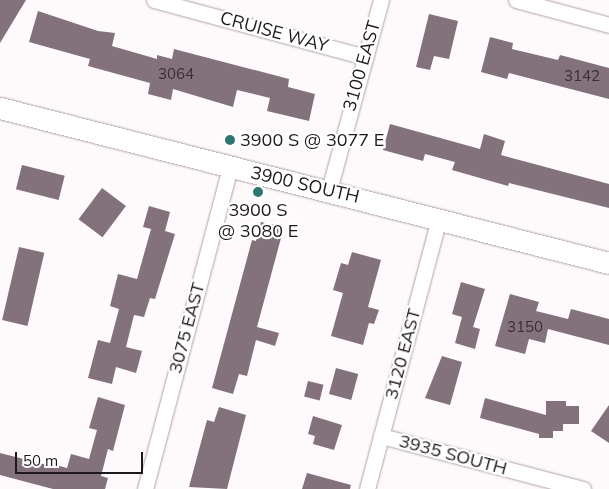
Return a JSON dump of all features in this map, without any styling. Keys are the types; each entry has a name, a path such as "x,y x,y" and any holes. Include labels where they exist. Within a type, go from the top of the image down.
{"main road":[{"name":"3900 SOUTH","path":"0,108 609,263"}],"street":[{"name":"3100 EAST","path":"328,190 381,0"},
{"path":"516,0 609,25"},
{"name":"CRUISE WAY","path":"164,1 365,56"},
{"name":"3075 EAST","path":"145,489 230,168"},
{"name":"3120 EAST","path":"367,489 439,220"},
{"name":"3935 SOUTH","path":"381,436 583,489"}],"building":[{"path":"0,0 26,0 0,43"},
{"path":"38,11 98,31 115,33 112,46 157,59 157,55 172,59 174,49 289,79 288,87 315,94 309,121 267,111 270,98 237,90 233,107 173,89 171,100 148,94 150,83 88,66 90,59 29,42"},
{"path":"429,14 458,21 449,59 434,56 430,70 416,67"},
{"path":"490,37 513,43 512,49 558,60 560,55 609,68 609,99 509,73 507,79 481,72"},
{"path":"390,124 480,149 484,134 505,141 501,155 609,184 609,208 509,183 508,186 452,170 455,162 425,154 423,161 383,150"},
{"path":"22,165 65,176 59,200 16,189"},
{"path":"102,188 126,206 102,237 79,219"},
{"path":"149,206 170,212 165,231 175,234 155,299 150,298 144,317 134,315 126,347 142,351 136,373 116,367 112,384 88,378 98,340 110,343 119,309 110,306 118,274 137,279 151,229 143,227"},
{"path":"261,222 284,227 257,327 279,333 275,346 256,340 247,376 239,374 233,394 212,388 252,240 256,241"},
{"path":"19,247 44,253 27,326 2,320"},
{"path":"352,252 381,260 368,307 379,310 374,324 369,323 363,345 331,336 343,293 333,290 341,263 348,265"},
{"path":"461,282 485,289 473,327 480,329 475,349 455,343 462,317 452,314"},
{"path":"510,294 539,302 536,311 568,319 571,309 609,319 609,345 548,329 545,343 529,339 525,354 495,346"},
{"path":"442,356 462,362 450,405 425,398"},
{"path":"336,368 358,374 351,400 329,394"},
{"path":"308,381 324,385 320,400 304,397"},
{"path":"98,397 125,405 113,451 108,449 101,476 108,478 105,489 53,489 0,475 0,453 55,467 56,465 67,468 71,454 89,459 97,430 89,428"},
{"path":"485,398 546,415 546,401 566,401 566,406 579,406 579,424 563,424 563,431 553,431 553,438 539,438 539,434 480,418"},
{"path":"609,405 609,443 591,431"},
{"path":"219,407 246,415 227,489 189,487 207,420 214,422"},
{"path":"313,416 342,425 334,450 313,444 315,436 308,434"},
{"path":"307,473 351,485 350,489 302,489"}],"place":[{"name":"3900 S @ 3077 E","path":"230,140"},
{"name":"3900 S @ 3080 E","path":"258,192"}]}
